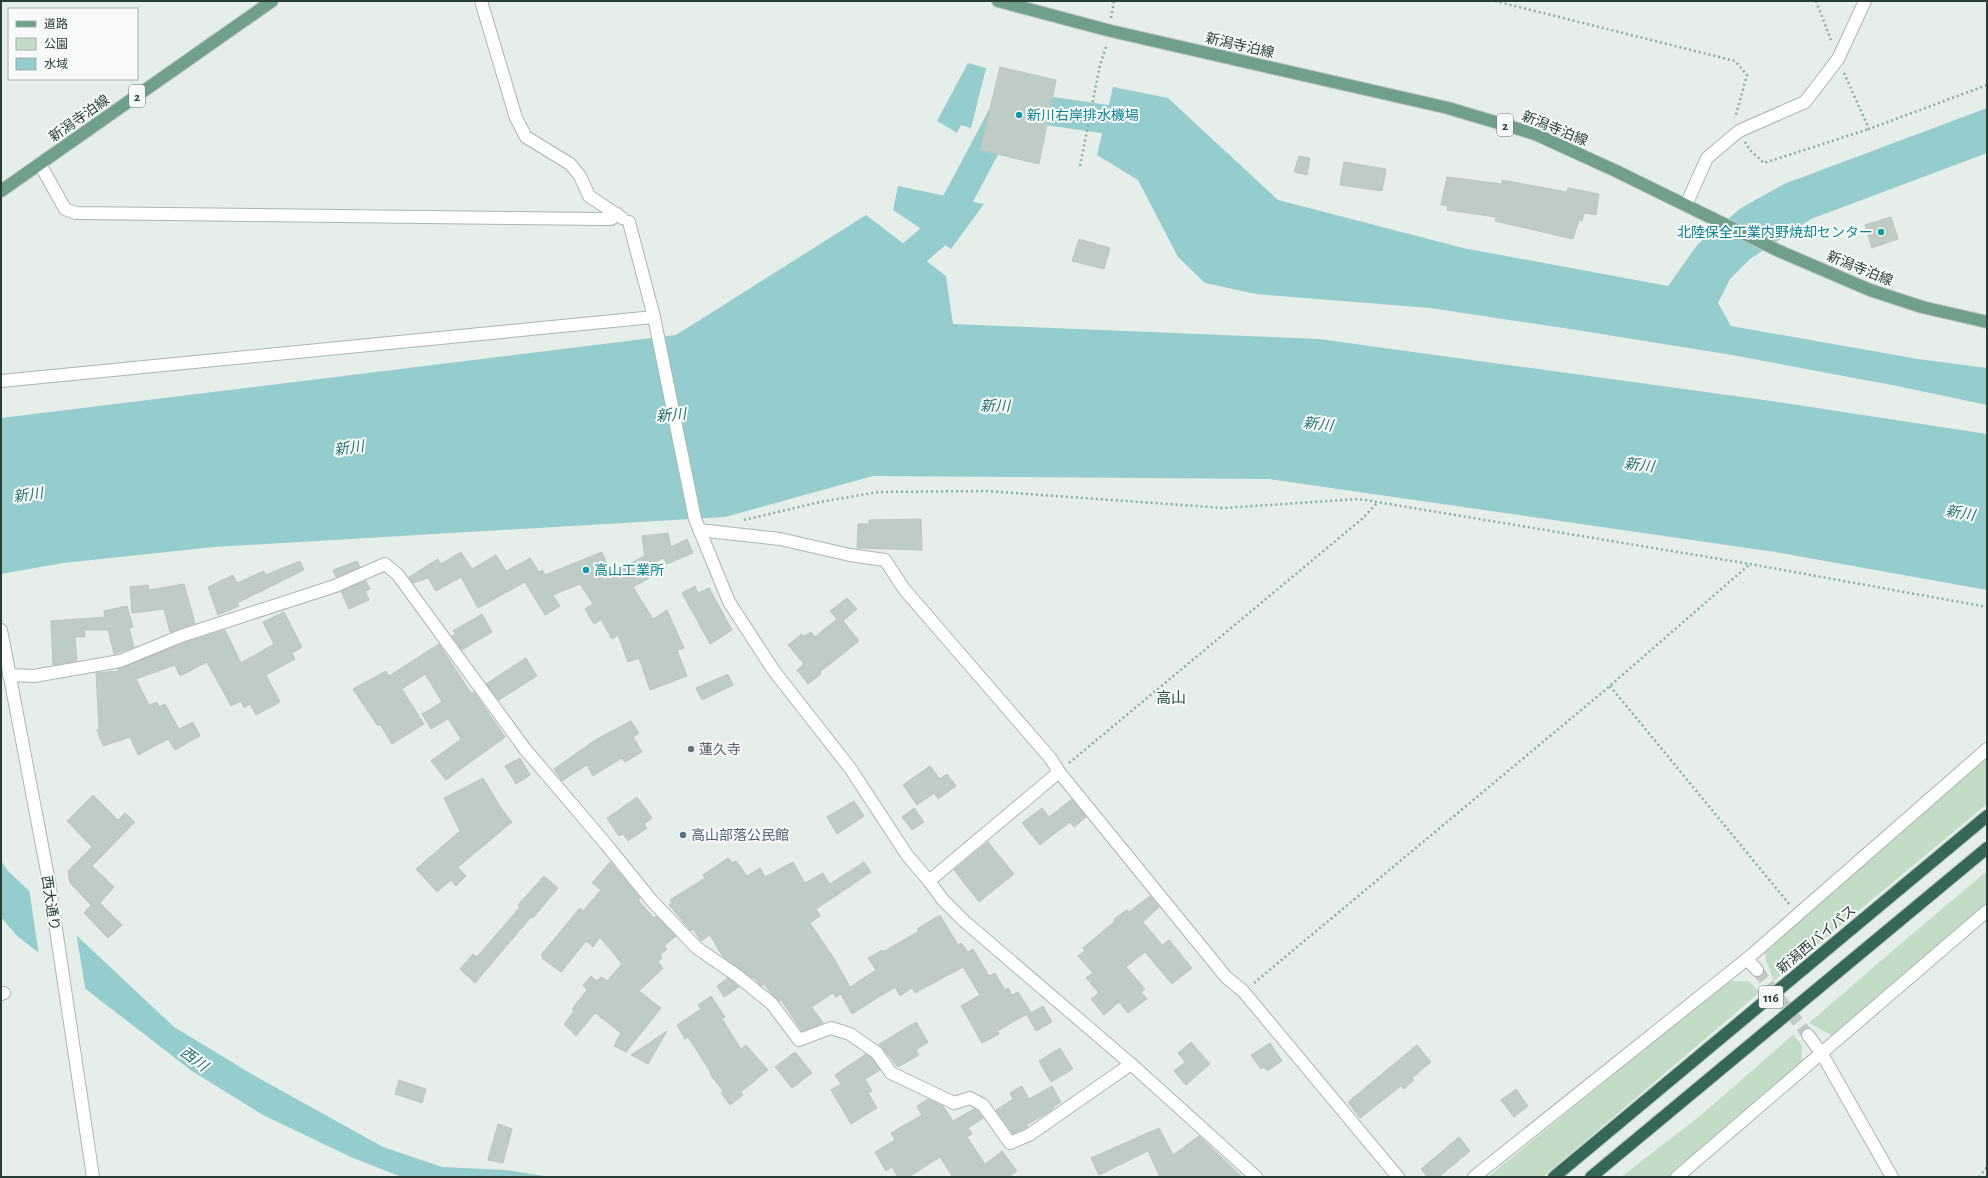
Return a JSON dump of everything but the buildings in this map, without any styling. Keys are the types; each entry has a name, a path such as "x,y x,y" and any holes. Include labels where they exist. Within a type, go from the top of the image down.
{"highway":[{"name":"新潟西バイパス","path":"1554,1177 1987,816"},
{"name":"116","path":"1591,1177 1987,848"}],"main road":[{"name":"新潟寺泊線","path":"1,191 272,1"},
{"name":"新潟寺泊線","path":"998,1 1111,31 1448,108 1535,134 1616,171 1779,251 1870,290 1922,307 1987,322"}],"street":[{"path":"481,1 516,118 526,137 570,164 580,176 589,196 629,222 654,317 695,519 729,602 766,658 850,768 907,855 943,900 964,921 1131,1064 1256,1177"},
{"path":"1686,205 1707,158 1739,131 1805,102 1838,59 1865,1"},
{"path":"40,164 65,208 76,213 602,219 611,219 617,214"},
{"path":"1,381 654,317"},
{"path":"699,530 780,539 850,555 885,560 904,589 1051,759 1059,772 1226,977 1243,992 1398,1177"},
{"path":"8,675 34,676 120,661 181,636 335,586 385,564 398,575 525,749 652,901 697,948 739,977 772,1004 799,1040 831,1028 850,1034 878,1053 891,1073 954,1102 970,1098 983,1105 1010,1143 1028,1135 1131,1064"},
{"name":"西大通り","path":"1,630 8,675 50,893 93,1177"},
{"path":"1474,1177 1747,959 1987,749"},
{"path":"929,881 1059,772"},
{"path":"1676,1177 1822,1054 1987,911"},
{"path":"1747,959 1757,970"},
{"path":"1808,1036 1822,1054 1892,1177"}],"path":[{"path":"1495,1 1734,61 1747,75 1734,118 1739,131 1750,150 1764,163 1869,129 1987,85"},
{"path":"1816,1 1838,59 1869,129"},
{"path":"1080,166 1100,65 1111,31"},
{"path":"737,522 820,502 878,492 986,491 1224,508 1359,499 1750,564 1987,607"},
{"path":"1059,772 1363,518 1377,502"},
{"path":"1243,992 1610,686 1750,564"},
{"path":"1610,686 1799,914"},
{"path":"1979,1177 1987,1167"}],"green space":[{"path":"1987,758 1987,804 1773,982 1765,950"},
{"path":"1987,871 1987,906 1833,1036 1809,1023 1898,946"},
{"path":"1732,981 1748,981 1760,992 1543,1177 1488,1177 1723,985"},
{"path":"1793,1035 1802,1045 1802,1060 1786,1079 1671,1177 1621,1177 1700,1116"}],"water":[{"path":"968,63 986,68 971,128 961,125 957,133 937,121"},
{"path":"1113,87 1168,98 1278,200 1463,248 1668,286 1698,244 1741,208 1784,184 1987,108 1987,153 1811,219 1750,259 1730,279 1718,303 1731,326 1918,359 1987,368 1987,405 1897,386 1732,355 1570,329 1430,308 1256,294 1205,283 1178,257 1138,180 1097,155"},
{"path":"898,186 984,204 951,249 893,210"},
{"name":"新川","path":"866,215 946,276 953,324 1319,339 1771,401 1987,434 1987,590 1775,552 1269,479 873,476 725,517 214,547 63,563 1,574 1,418 676,335"},
{"name":"西川","path":"1,861 8,871 174,1027 255,1076 383,1147 442,1167 506,1170 550,1177 402,1177 353,1158 263,1115 192,1071 17,936 1,917"}],"pier":[{"path":"29,888 76,932 86,993 39,956"}],"waterway":[{"path":"884,279 942,229 1008,105 1125,122 1140,136"}],"tunnel":[{"path":"1757,970 1808,1035"}],"place":[{"name":"新川右岸排水機場","path":"1019,115"},
{"name":"北陸保全工業内野焼却センター","path":"1881,232"},
{"name":"高山工業所","path":"586,570"},
{"name":"蓮久寺","path":"691,749"},
{"name":"高山部落公民館","path":"683,835"}],"district":[{"name":"高山","path":"1171,698"}]}
